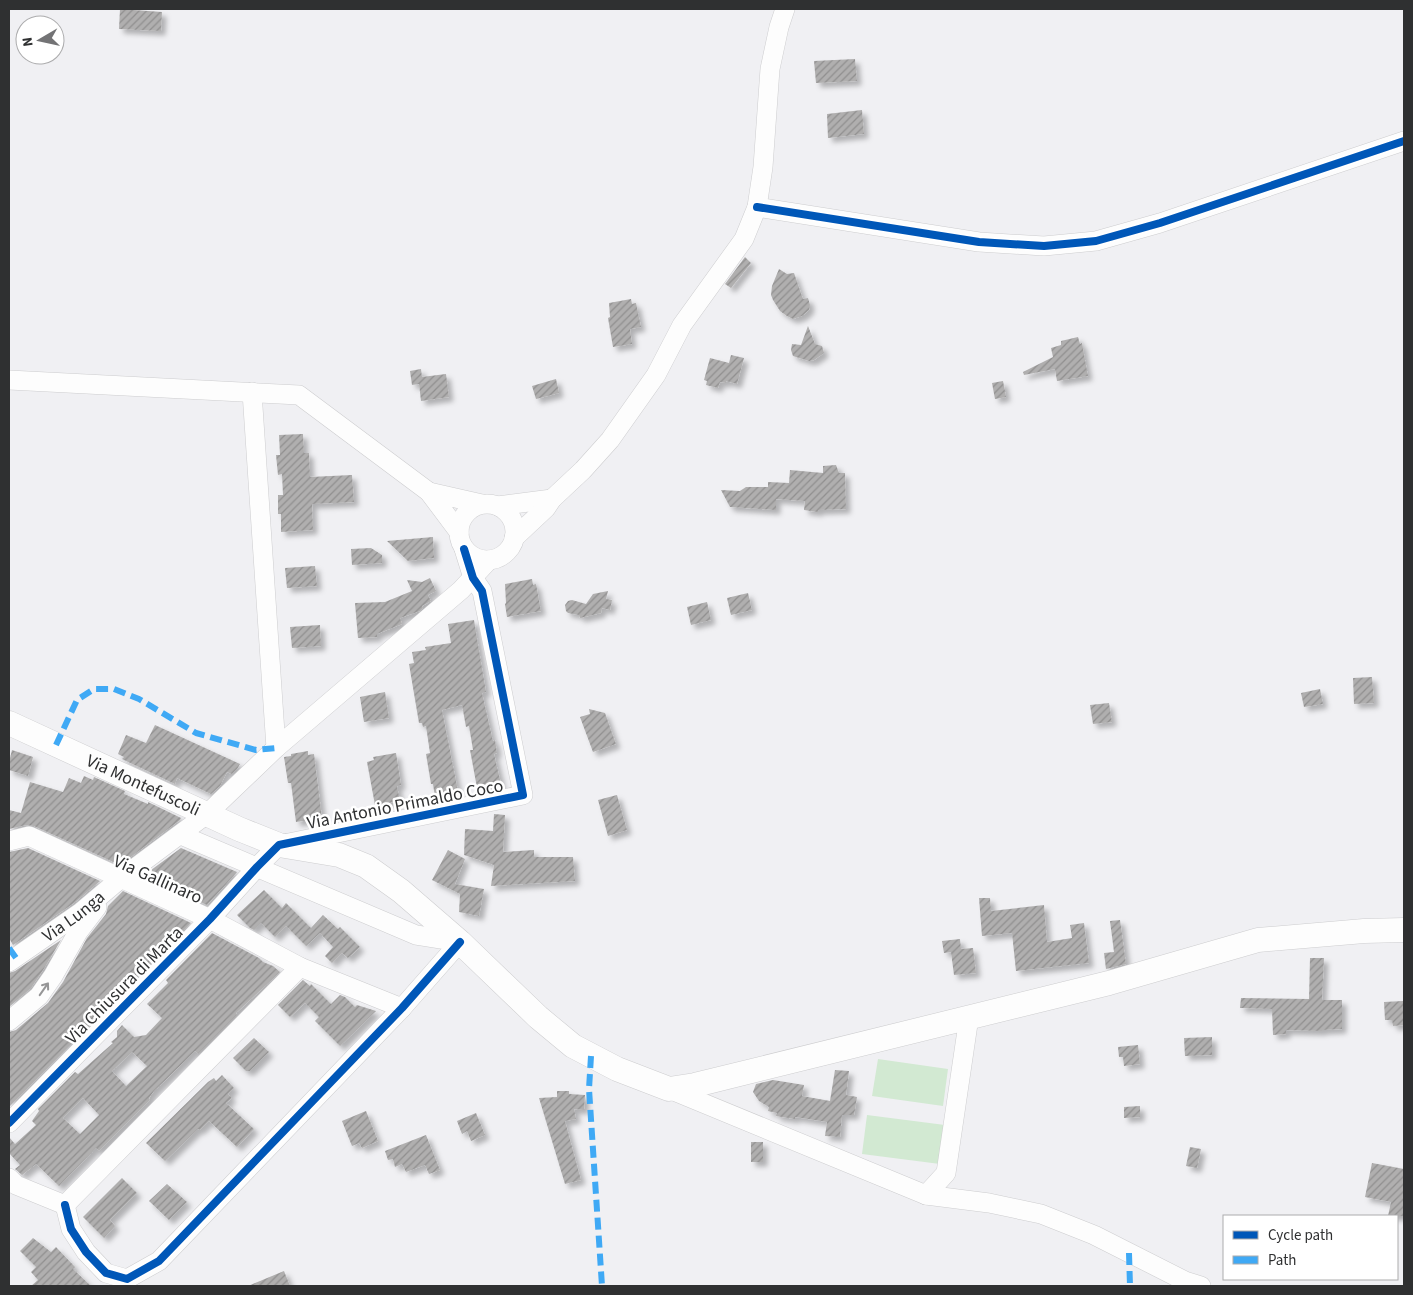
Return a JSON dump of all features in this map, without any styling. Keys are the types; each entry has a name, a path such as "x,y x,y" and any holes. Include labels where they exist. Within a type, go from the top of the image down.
{"main road":[{"name":"Via Montefuscoli","path":"9,723 279,845 339,855 366,866 401,891 460,942 538,1017 574,1046 617,1069 669,1089"},
{"path":"669,1089 695,1085 1108,983 1258,940 1364,931 1404,930"}],"street":[{"path":"514,538 546,508 552,499 583,470 610,440 656,375 682,326 744,239 757,207 763,167 770,68 779,27 786,9"},
{"path":"757,207 979,242 1044,246 1096,241 1160,223 1404,141"},
{"path":"9,380 299,395 429,492 471,555 480,559 498,558 511,546 514,538 514,528 506,512 490,505 429,492"},
{"path":"252,392 276,748"},
{"path":"473,578 462,540 463,517 475,507 552,499"},
{"name":"Via Lunga","path":"11,956 81,912 120,879 207,814 276,748 473,578 489,560"},
{"name":"Via Antonio Primaldo Coco","path":"279,845 523,796 482,591 473,578"},
{"path":"181,835 416,935 460,942"},
{"name":"Via Gallinaro","path":"9,841 29,836 210,919 300,967 402,1008"},
{"name":"Via Chiusura di Marta","path":"9,1123 210,919 279,845"},
{"path":"9,1022 39,996 54,976 78,932 120,879"},
{"path":"65,1205 71,1229 86,1252 106,1273 127,1279 159,1261 402,1008 460,942"},
{"path":"65,1205 300,967"},
{"path":"926,1195 946,1173 969,1017"},
{"path":"669,1089 926,1195 989,1203 1041,1214 1094,1235 1185,1281 1201,1286"},
{"path":"11,1183 65,1205"}],"green space":[{"path":"878,1059 948,1069 943,1106 872,1096"},
{"path":"867,1115 945,1125 940,1164 862,1154"}],"building":[{"path":"120,9 162,12 161,31 119,29"},
{"path":"855,59 857,81 816,83 814,61"},
{"path":"862,110 864,134 828,138 827,114"},
{"path":"745,257 751,263 731,288 725,284"},
{"path":"779,269 787,274 794,273 803,299 808,298 809,310 802,316 793,319 787,316 780,311 773,300 771,295 772,286"},
{"path":"631,299 632,304 636,303 641,327 630,329 632,344 613,347 608,318 610,317 609,303"},
{"path":"808,326 815,344 822,346 824,353 809,361 793,356 791,350 792,344 801,345"},
{"path":"1078,337 1080,344 1082,343 1088,376 1057,381 1055,369 1024,375 1023,372 1053,357 1051,348 1061,345 1061,341"},
{"path":"731,355 744,358 737,384 726,381 726,383 720,382 718,388 706,385 707,381 704,380 710,358 729,363"},
{"path":"421,369 422,377 446,374 449,397 421,401 419,384 412,385 410,371"},
{"path":"556,379 559,393 536,399 532,386"},
{"path":"1003,381 1006,397 995,399 992,383"},
{"path":"303,434 304,453 309,453 310,477 352,475 354,502 312,504 313,530 281,532 281,514 278,514 278,495 283,495 282,474 278,475 276,455 280,455 279,435"},
{"path":"836,465 839,473 845,473 846,509 818,510 818,512 804,510 805,501 776,499 776,510 730,507 721,490 740,491 746,487 768,487 768,482 789,483 790,470 823,473 823,466"},
{"path":"433,537 434,558 408,561 387,541"},
{"path":"371,548 382,555 382,563 352,565 351,549"},
{"path":"315,566 317,586 287,588 285,568"},
{"path":"430,578 436,591 428,595 431,601 422,606 423,608 420,611 400,618 402,624 377,634 377,637 358,638 355,603 385,602 412,591 407,580 422,582"},
{"path":"532,579 533,585 536,584 541,611 507,617 505,584"},
{"path":"608,591 606,599 612,600 610,610 602,608 601,613 580,618 579,615 566,611 565,605 568,601 572,600 586,604 593,594"},
{"path":"748,593 752,610 731,615 727,598"},
{"path":"707,602 711,620 691,625 687,607"},
{"path":"474,620 486,692 482,693 493,741 495,740 497,753 494,754 502,788 478,793 470,750 473,750 469,726 466,727 462,705 442,710 459,796 439,801 438,796 435,797 433,784 431,784 426,754 430,753 426,726 423,727 422,723 419,723 409,664 414,663 412,652 426,650 425,647 451,643 448,624"},
{"path":"320,625 321,646 292,648 290,627"},
{"path":"1372,677 1374,703 1354,704 1353,678"},
{"path":"1320,689 1323,704 1304,707 1301,693"},
{"path":"385,692 389,718 364,722 360,697"},
{"path":"1109,703 1112,722 1093,724 1090,705"},
{"path":"589,709 605,713 616,744 593,752 580,717 590,714"},
{"path":"155,725 240,764 232,774 227,772 220,786 211,794 177,778 175,784 122,759 124,757 118,754 126,735 146,743"},
{"path":"12,750 33,757 28,776 9,770"},
{"path":"308,751 308,755 314,754 322,818 296,822 291,783 288,783 284,757"},
{"path":"396,753 401,785 397,786 400,801 375,805 367,762 374,760 373,757"},
{"path":"84,776 93,780 94,777 125,791 124,794 148,804 148,802 181,818 120,865 34,826 26,825 9,829 9,810 21,813 30,782 63,792 69,778 81,783"},
{"path":"617,795 627,830 608,836 598,800"},
{"path":"494,814 505,815 503,852 534,850 534,857 573,857 575,881 491,886 494,865 464,855 465,829 493,831"},
{"path":"28,848 100,881 74,903 13,945 9,938 9,852"},
{"path":"181,848 237,872 207,905 143,876"},
{"path":"448,850 465,859 455,884 484,889 479,916 459,912 460,894 432,880"},
{"path":"264,890 282,908 286,903 311,928 323,915 338,929 340,927 360,947 348,958 342,953 332,963 325,956 333,947 320,933 306,946 286,926 275,937 261,923 254,930 250,928 237,915"},
{"path":"123,891 191,923 9,1107 9,1032 16,1030 48,1003 63,982 87,938 106,914 108,906"},
{"path":"979,898 990,898 991,911 1044,905 1047,942 1072,938 1070,925 1084,923 1089,963 1016,971 1012,933 982,936"},
{"path":"1120,920 1126,964 1106,969 1104,953 1114,952 1110,921"},
{"path":"212,933 273,966 280,972 236,1013 237,1015 198,1054 195,1051 154,1091 149,1098 150,1100 99,1151 96,1148 59,1186 36,1164 22,1175 15,1169 20,1165 9,1153 9,1137 15,1144 36,1125 32,1121 39,1111 38,1109 75,1072 78,1074 113,1043 111,1042 117,1037 117,1031 122,1025 134,1037 146,1035 162,1018 147,1004 168,983 166,980","holes":["132,1052 147,1066 126,1086 112,1071","83,1098 99,1115 80,1134 63,1118"]},
{"path":"960,939 961,949 973,948 976,973 954,975 951,952 944,953 942,941"},
{"path":"61,940 31,988 9,1007 9,973 15,971"},
{"path":"1310,958 1324,958 1322,1000 1342,1000 1342,1029 1322,1031 1286,1030 1286,1034 1273,1035 1272,1009 1240,1008 1241,998 1309,999"},
{"path":"303,980 310,986 311,984 331,1004 340,995 345,997 355,1007 357,1005 376,1011 340,1046 315,1021 319,1017 305,1003 290,1017 278,1005"},
{"path":"1403,1001 1404,1025 1393,1026 1392,1020 1385,1020 1384,1002"},
{"path":"1212,1037 1212,1055 1185,1056 1184,1038"},
{"path":"254,1038 269,1052 250,1071 246,1071 233,1058"},
{"path":"1138,1045 1140,1064 1124,1066 1123,1057 1119,1057 1118,1047"},
{"path":"835,1070 849,1071 846,1095 857,1097 854,1115 842,1115 840,1137 825,1136 827,1122 776,1116 777,1113 768,1111 769,1107 759,1101 753,1092 756,1084 773,1080 804,1085 802,1096 830,1101"},
{"path":"222,1075 234,1088 228,1094 232,1098 226,1103 254,1129 237,1147 209,1121 165,1161 146,1143 208,1082 214,1078 216,1081"},
{"path":"557,1091 569,1091 569,1094 585,1095 584,1110 574,1109 576,1119 565,1121 581,1180 565,1184 539,1098 557,1097"},
{"path":"1140,1106 1140,1117 1124,1118 1124,1107"},
{"path":"366,1111 378,1141 362,1148 359,1143 352,1146 342,1121"},
{"path":"476,1113 485,1135 471,1141 467,1131 462,1134 457,1121"},
{"path":"426,1135 440,1170 429,1174 425,1165 406,1172 402,1164 395,1167 393,1159 388,1160 385,1151"},
{"path":"751,1142 763,1142 763,1162 751,1162"},
{"path":"1190,1147 1201,1149 1197,1168 1186,1166"},
{"path":"1372,1163 1404,1169 1404,1216 1388,1215 1391,1202 1365,1197"},
{"path":"122,1178 137,1193 110,1220 115,1226 104,1238 83,1217"},
{"path":"167,1184 187,1202 169,1220 149,1201"},
{"path":"33,1238 51,1252 56,1247 75,1267 73,1269 91,1286 31,1286 38,1280 31,1272 36,1267 20,1251"},
{"path":"284,1271 290,1286 248,1286"}],"marked path":[{"path":"56,745 77,700 94,689 114,689 139,699 196,733 256,750 276,748"},
{"path":"9,948 16,958"},
{"path":"591,1056 589,1089 602,1286"},
{"path":"1129,1253 1130,1286"}],"cycle path":[{"path":"757,207 979,242 1044,246 1096,241 1160,223 1404,141"},
{"path":"9,1123 210,919 279,845 523,795 482,591 473,578 464,549"},
{"path":"65,1205 71,1229 86,1252 106,1273 127,1279 159,1261 402,1008 460,942"}]}
